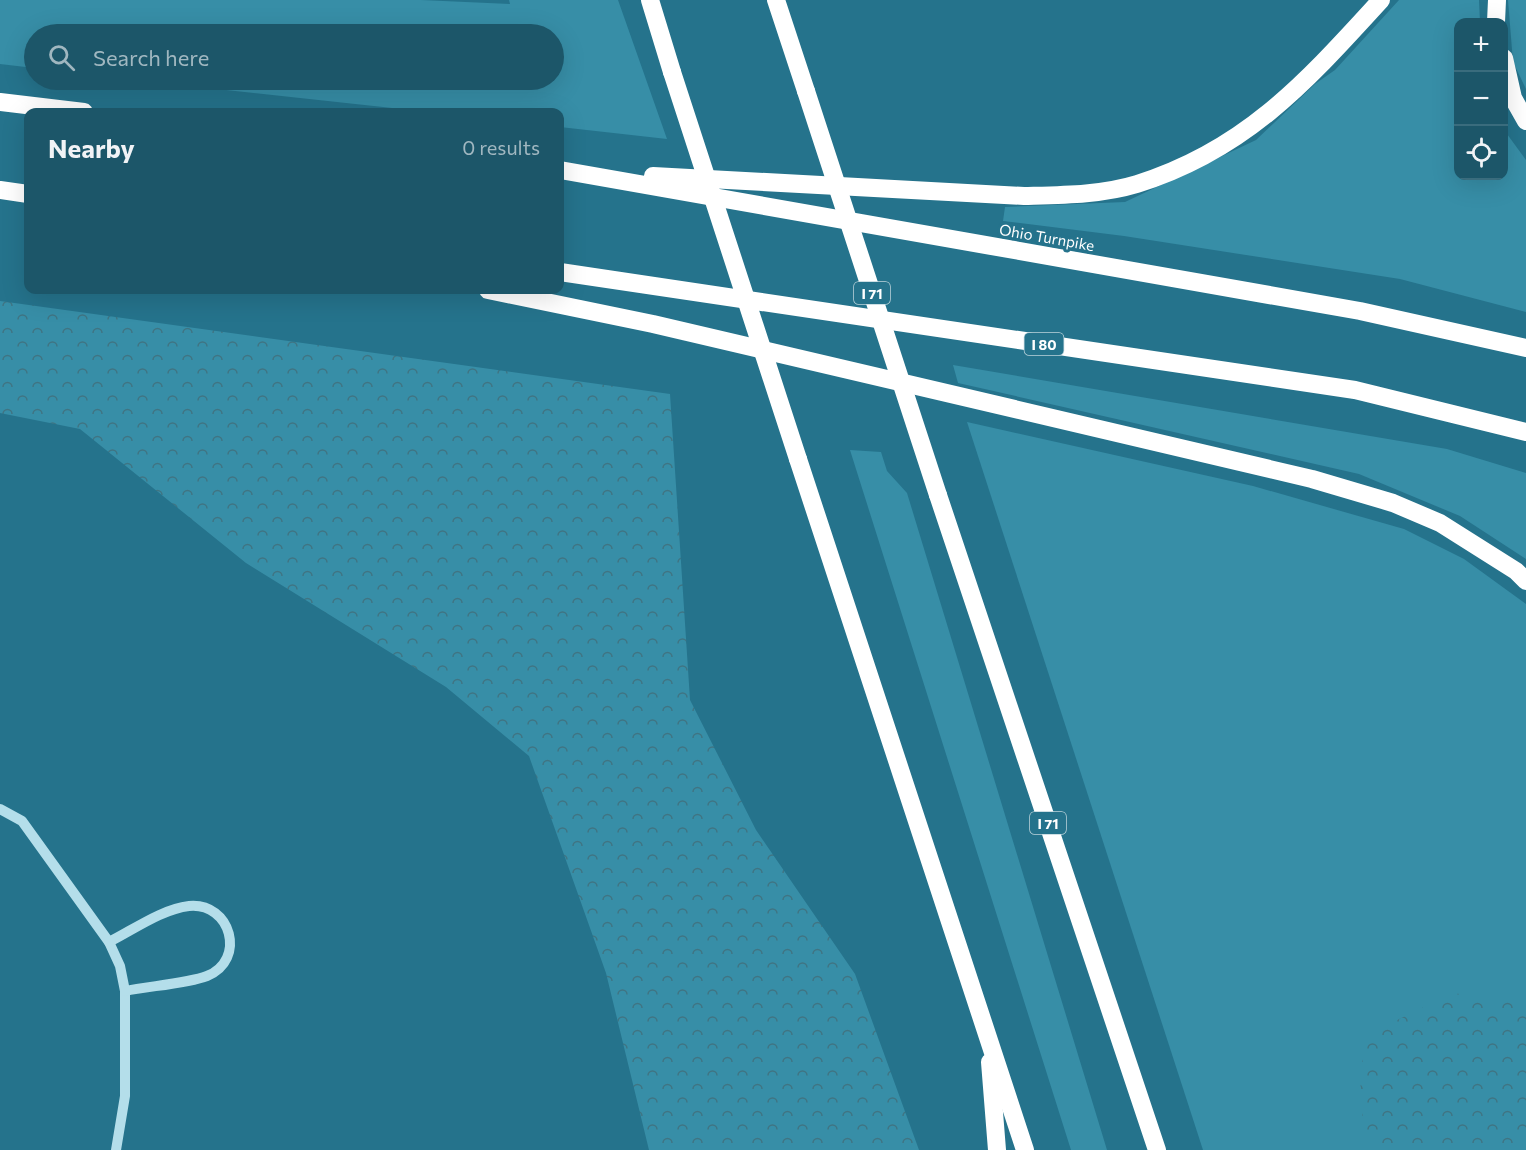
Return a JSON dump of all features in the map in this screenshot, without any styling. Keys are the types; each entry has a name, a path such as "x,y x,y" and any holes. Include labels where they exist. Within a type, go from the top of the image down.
{"highway":[{"path":"650,0 1025,1150"},
{"name":"I 71","path":"776,0 938,495 1157,1150"},
{"path":"565,171 1024,196 1080,194 1136,184 1196,162 1262,120 1320,68 1381,0"},
{"path":"1496,18 1497,0"},
{"path":"1506,72 1513,98 1526,121"},
{"path":"0,102 50,108"},
{"name":"Ohio Turnpike","path":"565,171 1360,310 1526,348"},
{"path":"0,190 24,193"},
{"name":"I 80","path":"564,273 1355,390 1526,432"},
{"path":"507,294 652,324 1393,502 1440,523 1516,571 1526,581"},
{"path":"987,1030 997,1150"}],"street":[{"path":"0,809 22,821 110,942 120,966 125,991 125,1096 116,1150"},
{"path":"110,942 172,910 189,906 204,907 218,913 228,926 231,942 228,956 219,968 207,976 125,991"}],"green space":[{"path":"0,0 421,0 510,4 509,0 618,0 667,139 564,127 564,108 392,108 226,90 564,90 564,24 24,24 24,67 0,64"},
{"path":"1399,0 1479,0 1480,18 1454,18 1454,180 1508,180 1508,135 1526,160 1526,312 1400,279 1124,236 1003,221 1005,207 1125,202 1256,140 1315,84 1335,70"},
{"path":"1508,0 1526,0 1526,89 1513,62"},
{"path":"0,301 670,394 690,700 756,830 855,974 919,1150 649,1150 606,973 529,756 446,687 246,563 80,429 0,413"},
{"path":"953,365 1447,449 1526,473 1526,559 1460,516 1359,474 958,383"},
{"path":"967,422 1253,486 1404,529 1464,559 1526,604 1526,1150 1203,1150"},
{"path":"850,450 881,452 887,471 907,493 1107,1150 1071,1150"},
{"path":"1453,993 1526,1004 1526,1150 1366,1150 1360,1094 1364,1036"}]}
